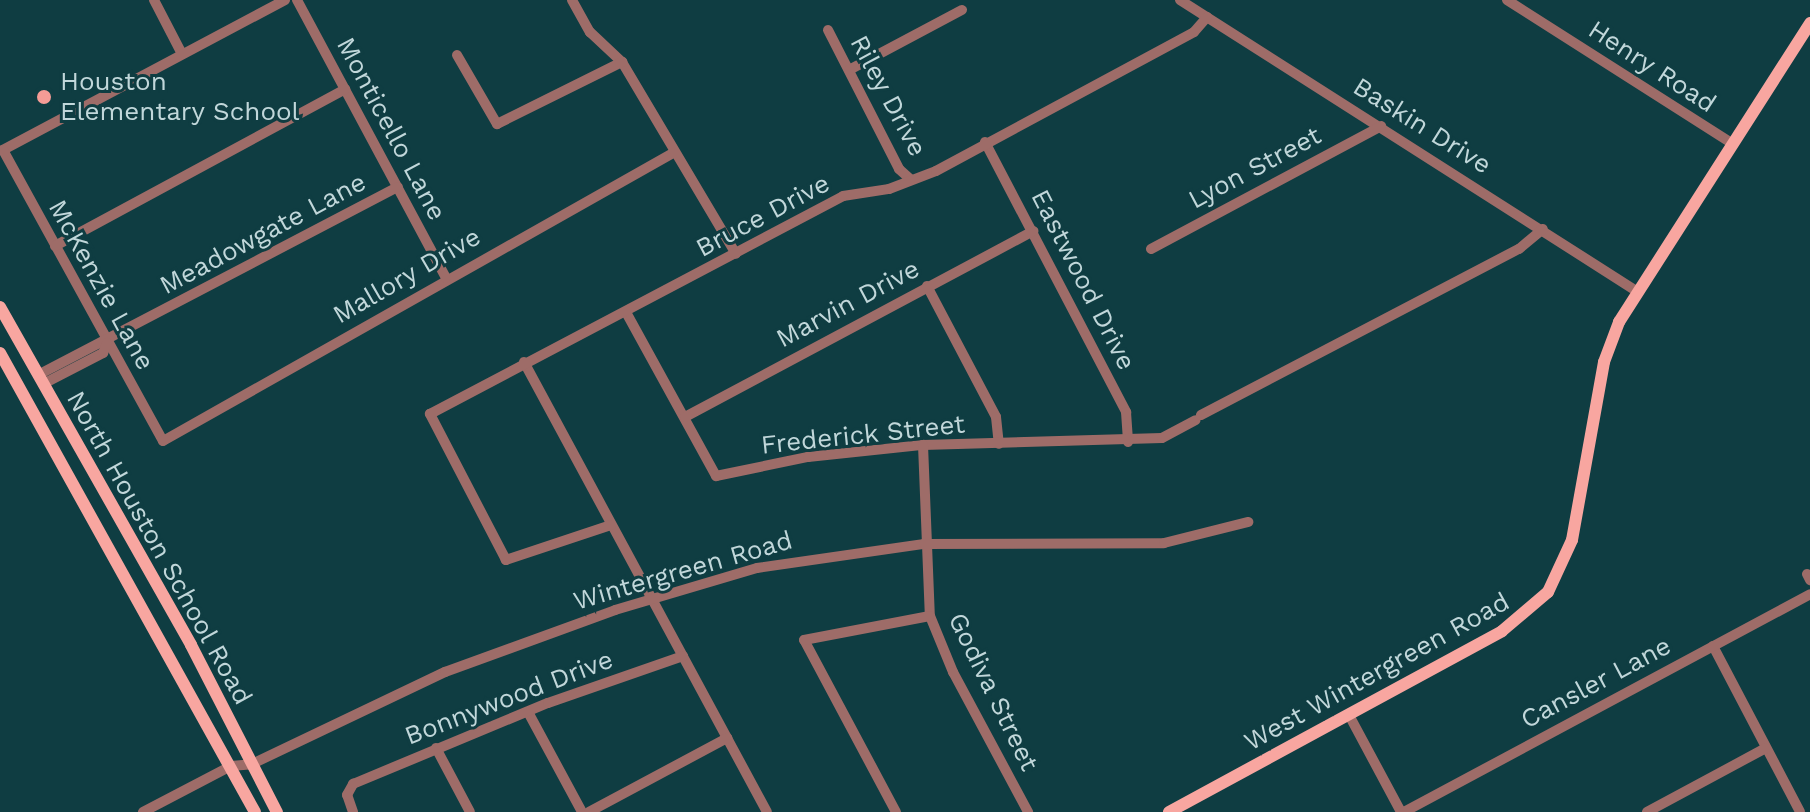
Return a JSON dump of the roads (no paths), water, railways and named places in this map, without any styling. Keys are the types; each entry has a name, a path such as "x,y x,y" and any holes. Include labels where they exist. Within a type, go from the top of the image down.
{"main road":[{"name":"West Wintergreen Road","path":"1169,812 1502,631 1548,592 1572,540 1604,362 1638,292 1810,23"},
{"name":"North Houston School Road","path":"0,307 191,645 277,812"},
{"name":"North Houston School Road","path":"0,353 255,812"},
{"path":"20,392 40,380"}],"street":[{"path":"154,0 182,54 285,0"},
{"name":"Monticello Lane","path":"297,0 446,278"},
{"path":"572,0 590,32 622,62 673,153 736,254"},
{"name":"Baskin Drive","path":"1180,0 1638,292"},
{"name":"Bruce Drive","path":"611,525 506,560 430,421 430,414 524,362 627,314 843,196 889,189 1194,32 1206,0"},
{"name":"Henry Road","path":"1507,0 1733,144"},
{"path":"849,70 962,10"},
{"name":"Riley Drive","path":"828,30 899,169 910,179"},
{"name":"McKenzie Lane","path":"163,441 3,150 182,54"},
{"path":"457,55 497,124 622,62"},
{"path":"55,246 345,89"},
{"name":"Lyon Street","path":"1151,249 1381,126"},
{"name":"Eastwood Drive","path":"985,142 1126,412 1128,442"},
{"name":"Mallory Drive","path":"163,441 446,278 673,153"},
{"name":"Meadowgate Lane","path":"40,380 103,353 107,343 398,187"},
{"name":"Frederick Street","path":"627,314 716,476 808,457 923,445 1128,442 1162,438 1519,249 1543,229"},
{"name":"Marvin Drive","path":"685,417 1034,231"},
{"path":"927,286 996,417 999,444"},
{"path":"524,362 767,812"},
{"name":"Godiva Street","path":"923,445 924,544 930,616 953,672 1028,812"},
{"name":"Wintergreen Road","path":"252,764 445,672 653,599 810,557 924,544 1164,543 1248,522"},
{"name":"Cansler Lane","path":"1403,812 1810,594"},
{"path":"896,812 804,640 930,616"},
{"path":"1713,646 1800,812"},
{"name":"Bonnywood Drive","path":"353,812 347,795 353,784 528,712 683,656"},
{"path":"528,712 582,812"},
{"path":"1349,715 1403,812"},
{"path":"589,812 727,738"},
{"path":"436,748 470,812"},
{"path":"1647,812 1766,748"},
{"path":"143,812 231,766 252,764"}],"place":[{"name":"Houston Elementary School","path":"44,97"}]}
